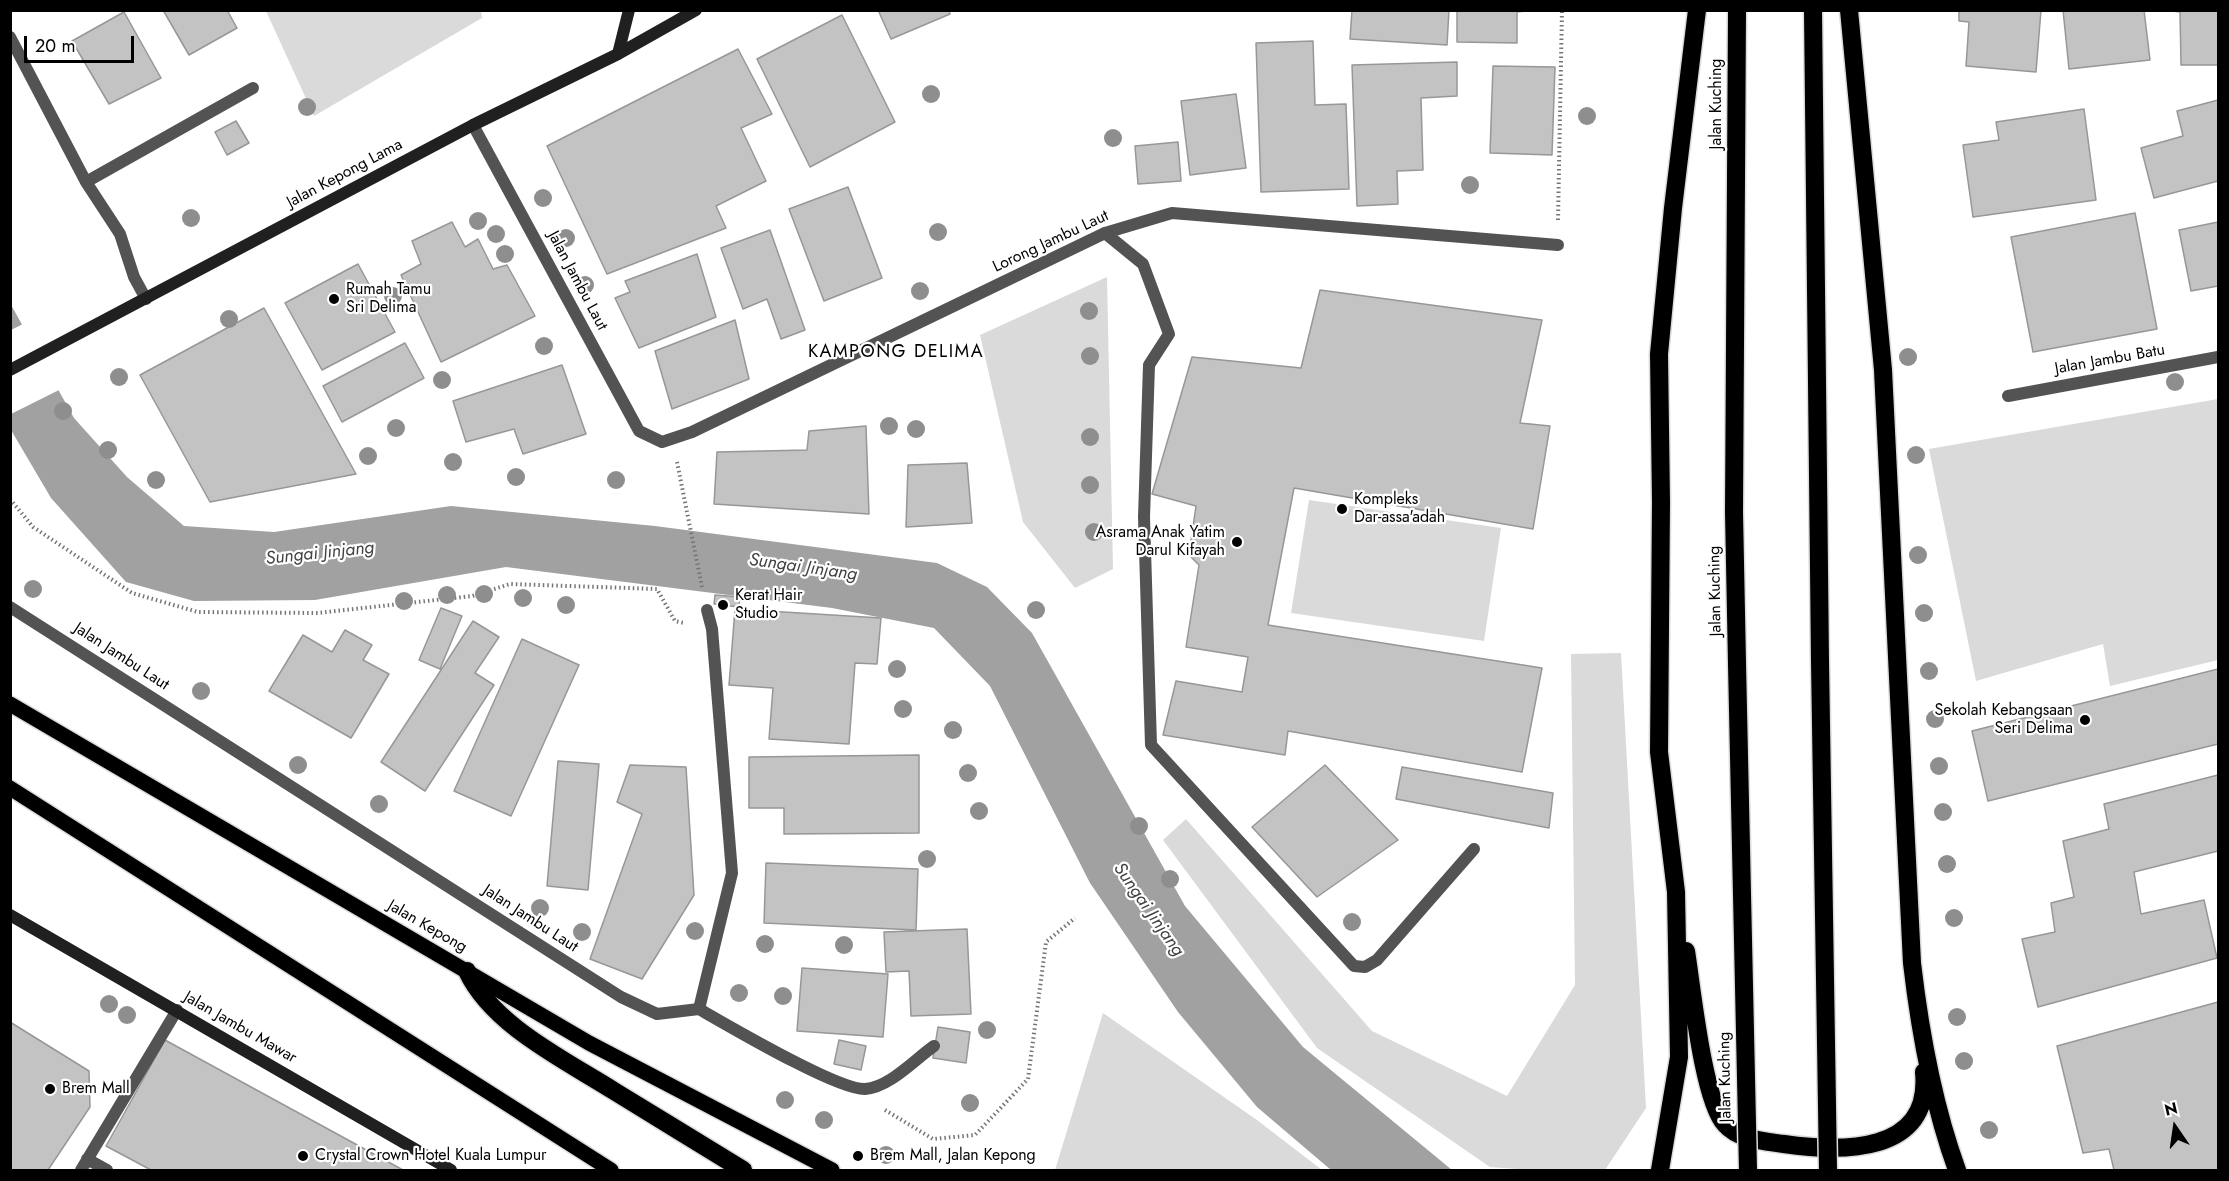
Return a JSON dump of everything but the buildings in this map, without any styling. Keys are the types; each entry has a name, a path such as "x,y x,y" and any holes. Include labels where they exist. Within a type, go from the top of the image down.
{"highway":[{"path":"1697,10 1673,208 1659,354 1662,502 1659,752 1676,892 1711,1098 1725,1125 1737,1135 1827,1150 1855,1148 1892,1137 1904,1130 1913,1118 1926,1088 1912,963 1883,370 1849,10"},
{"name":"Jalan Kuching","path":"1737,10 1734,512 1748,1170"},
{"path":"1813,10 1828,1170"},
{"path":"1660,1170 1679,1057 1676,892"},
{"path":"467,971 474,988 486,1002 533,1040 743,1170"},
{"path":"1920,1031 1946,1137 1958,1170"}],"main road":[{"name":"Jalan Kepong","path":"10,704 589,1043 832,1170"},
{"path":"10,788 611,1170"}],"street":[{"path":"618,54 629,10"},
{"name":"Jalan Kepong Lama","path":"10,370 473,125 618,54 688,12"},
{"path":"10,37 86,182 120,234 134,277 146,298"},
{"path":"86,182 253,88"},
{"name":"Jalan Jambu Laut","path":"473,125 639,431 662,442"},
{"name":"Lorong Jambu Laut","path":"662,442 692,432 1105,233 1172,213 1558,245"},
{"path":"1105,233 1143,264 1169,334 1149,365 1144,517 1151,745 1354,966 1365,967 1377,960 1474,849"},
{"name":"Jalan Jambu Batu","path":"2008,396 2218,357"},
{"name":"Jalan Jambu Laut","path":"10,607 621,997 657,1014 699,1009"},
{"path":"707,610 712,629 732,873 699,1009 829,1079 863,1089 883,1084 934,1046"},
{"name":"Jalan Jambu Mawar","path":"10,915 451,1170"},
{"path":"107,1170 84,1165 177,1010"}],"path":[{"path":"1558,245 1562,10"},
{"path":"677,463 704,595"},
{"path":"10,499 33,528 132,593 198,612 318,613 472,596 510,584 657,589"},
{"path":"863,1089 891,1116 933,1139 975,1135 1028,1079 1046,942 1075,918"}],"shaded area":[{"path":"266,11 481,11 482,18 314,116"},
{"path":"1107,277 1113,569 1075,588 1023,522 980,335"},
{"path":"2218,399 2218,660 2110,686 2103,644 1976,681 1929,449"},
{"path":"1309,500 1501,528 1484,641 1291,613"},
{"path":"1621,653 1646,1108 1605,1170 1530,1170 1490,1167 1317,1048 1163,840 1186,819 1372,1031 1507,1096 1575,985 1571,654"},
{"path":"1103,1013 1257,1120 1322,1170 1055,1170"}],"water":[{"name":"Sungai Jinjang","path":"10,303 74,418 127,477 184,526 274,532 451,506 655,526 937,563 987,587 1032,633 1185,906 1303,1047 1452,1170 1331,1170 1257,1107 1178,1012 1090,883 990,686 934,628 832,608 506,567 315,600 194,601 126,582 51,498 11,430"}],"pier":[{"path":"25,323 61,389 11,414 11,330"}],"place":[{"name":"Rumah Tamu Sri Delima","path":"334,299"},
{"name":"Kompleks Dar-assa'adah","path":"1342,509"},
{"name":"Asrama Anak Yatim Darul Kifayah","path":"1237,542"},
{"name":"Kerat Hair Studio","path":"723,605"},
{"name":"Sekolah Kebangsaan Seri Delima","path":"2085,720"},
{"name":"Brem Mall","path":"50,1089"},
{"name":"Crystal Crown Hotel Kuala Lumpur","path":"303,1156"},
{"name":"Brem Mall, Jalan Kepong","path":"858,1156"}],"district":[{"name":"KAMPONG DELIMA","path":"896,353"}]}
